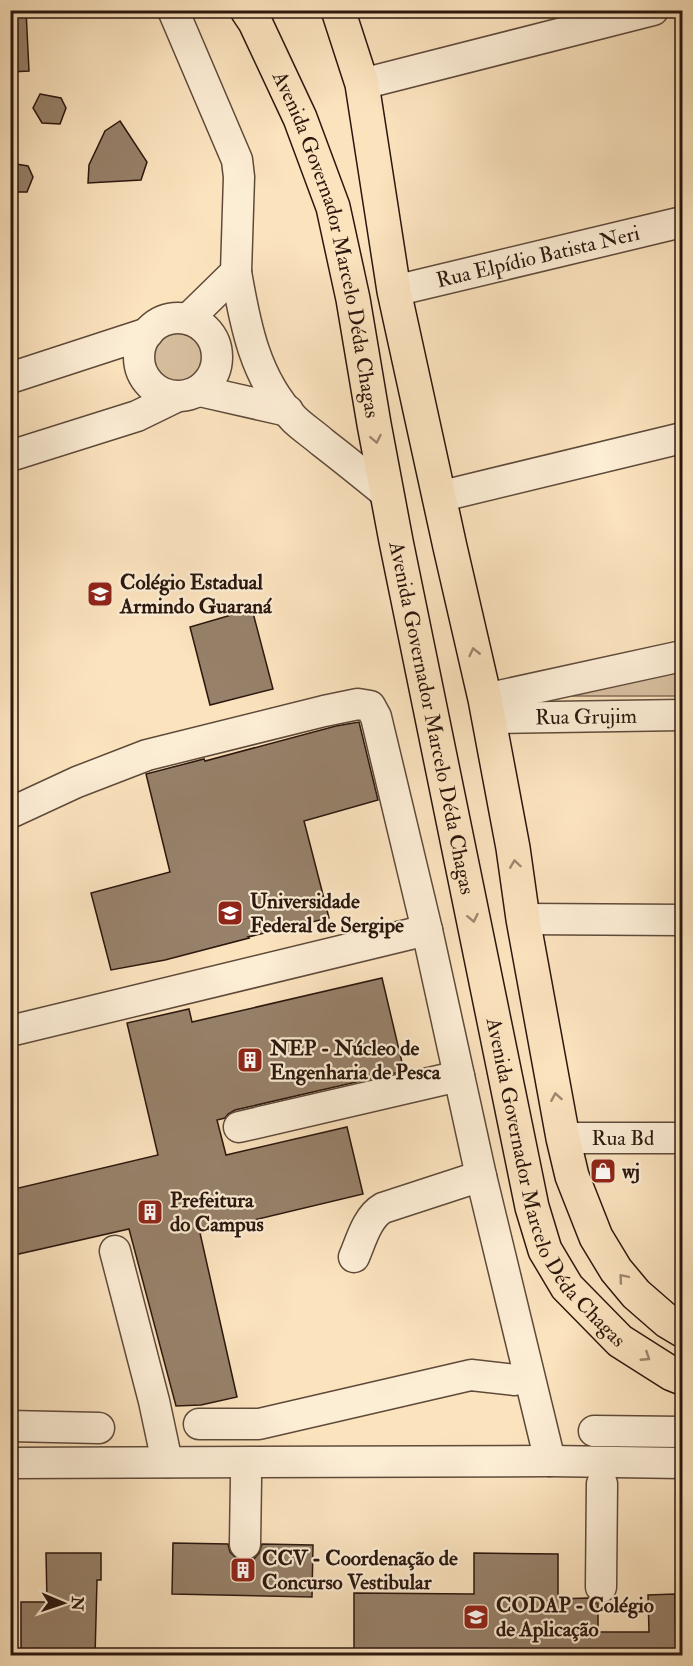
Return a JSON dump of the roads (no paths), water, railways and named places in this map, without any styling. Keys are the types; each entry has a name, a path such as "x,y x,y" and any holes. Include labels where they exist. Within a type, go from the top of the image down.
{"main road":[{"name":"Avenida Governador Marcelo Déda Chagas","path":"247,10 255,22 300,118 333,207 353,299 387,494 532,1207 545,1250 567,1287 620,1341 682,1378"},
{"name":"Avenida Governador Marcelo Déda Chagas","path":"338,10 362,84 394,291 486,708 513,848 523,920 563,1138 572,1176 596,1237 615,1270 636,1294 667,1321 682,1330"}],"street":[{"path":"173,10 237,159 239,177 236,272 244,318 263,374 277,398 294,418 387,494"},
{"path":"362,84 653,10"},
{"name":"Rua Elpídio Batista Neri","path":"394,291 682,222"},
{"path":"188,319 236,272"},
{"path":"10,456 137,416 188,394 209,382 218,359 216,347 210,335 200,325 188,319 174,318 161,321 150,329 142,340 138,354 140,367 145,380 153,389 164,395 188,394 288,411"},
{"path":"10,378 148,333"},
{"path":"438,496 682,438"},
{"path":"486,708 682,656"},
{"path":"10,813 77,782 147,755 324,711 358,704 370,706 376,717 428,930 481,1176 550,1461"},
{"name":"Rua Grujim","path":"486,708 682,715"},
{"path":"523,920 682,920"},
{"path":"10,1031 428,930"},
{"path":"239,1127 459,1076"},
{"name":"Rua Bd","path":"563,1138 682,1138"},
{"path":"354,1257 376,1212 481,1176"},
{"path":"116,1251 167,1462"},
{"path":"199,1424 259,1424 471,1375 514,1380"},
{"path":"10,1426 99,1428"},
{"path":"594,1431 682,1432"},
{"path":"10,1463 550,1461 682,1463"},
{"path":"245,1544 246,1479"},
{"path":"601,1587 602,1484"}],"place":[{"name":"Colégio Estadual Armindo Guaraná","path":"100,594"},
{"name":"Universidade Federal de Sergipe","path":"230,913"},
{"name":"NEP - Núcleo de Engenharia de Pesca","path":"250,1060"},
{"name":"wj","path":"603,1171"},
{"name":"Prefeitura do Campus","path":"150,1212"},
{"name":"CCV - Coordenação de Concurso Vestibular","path":"243,1570"},
{"name":"CODAP - Colégio de Aplicação","path":"476,1617"}]}
